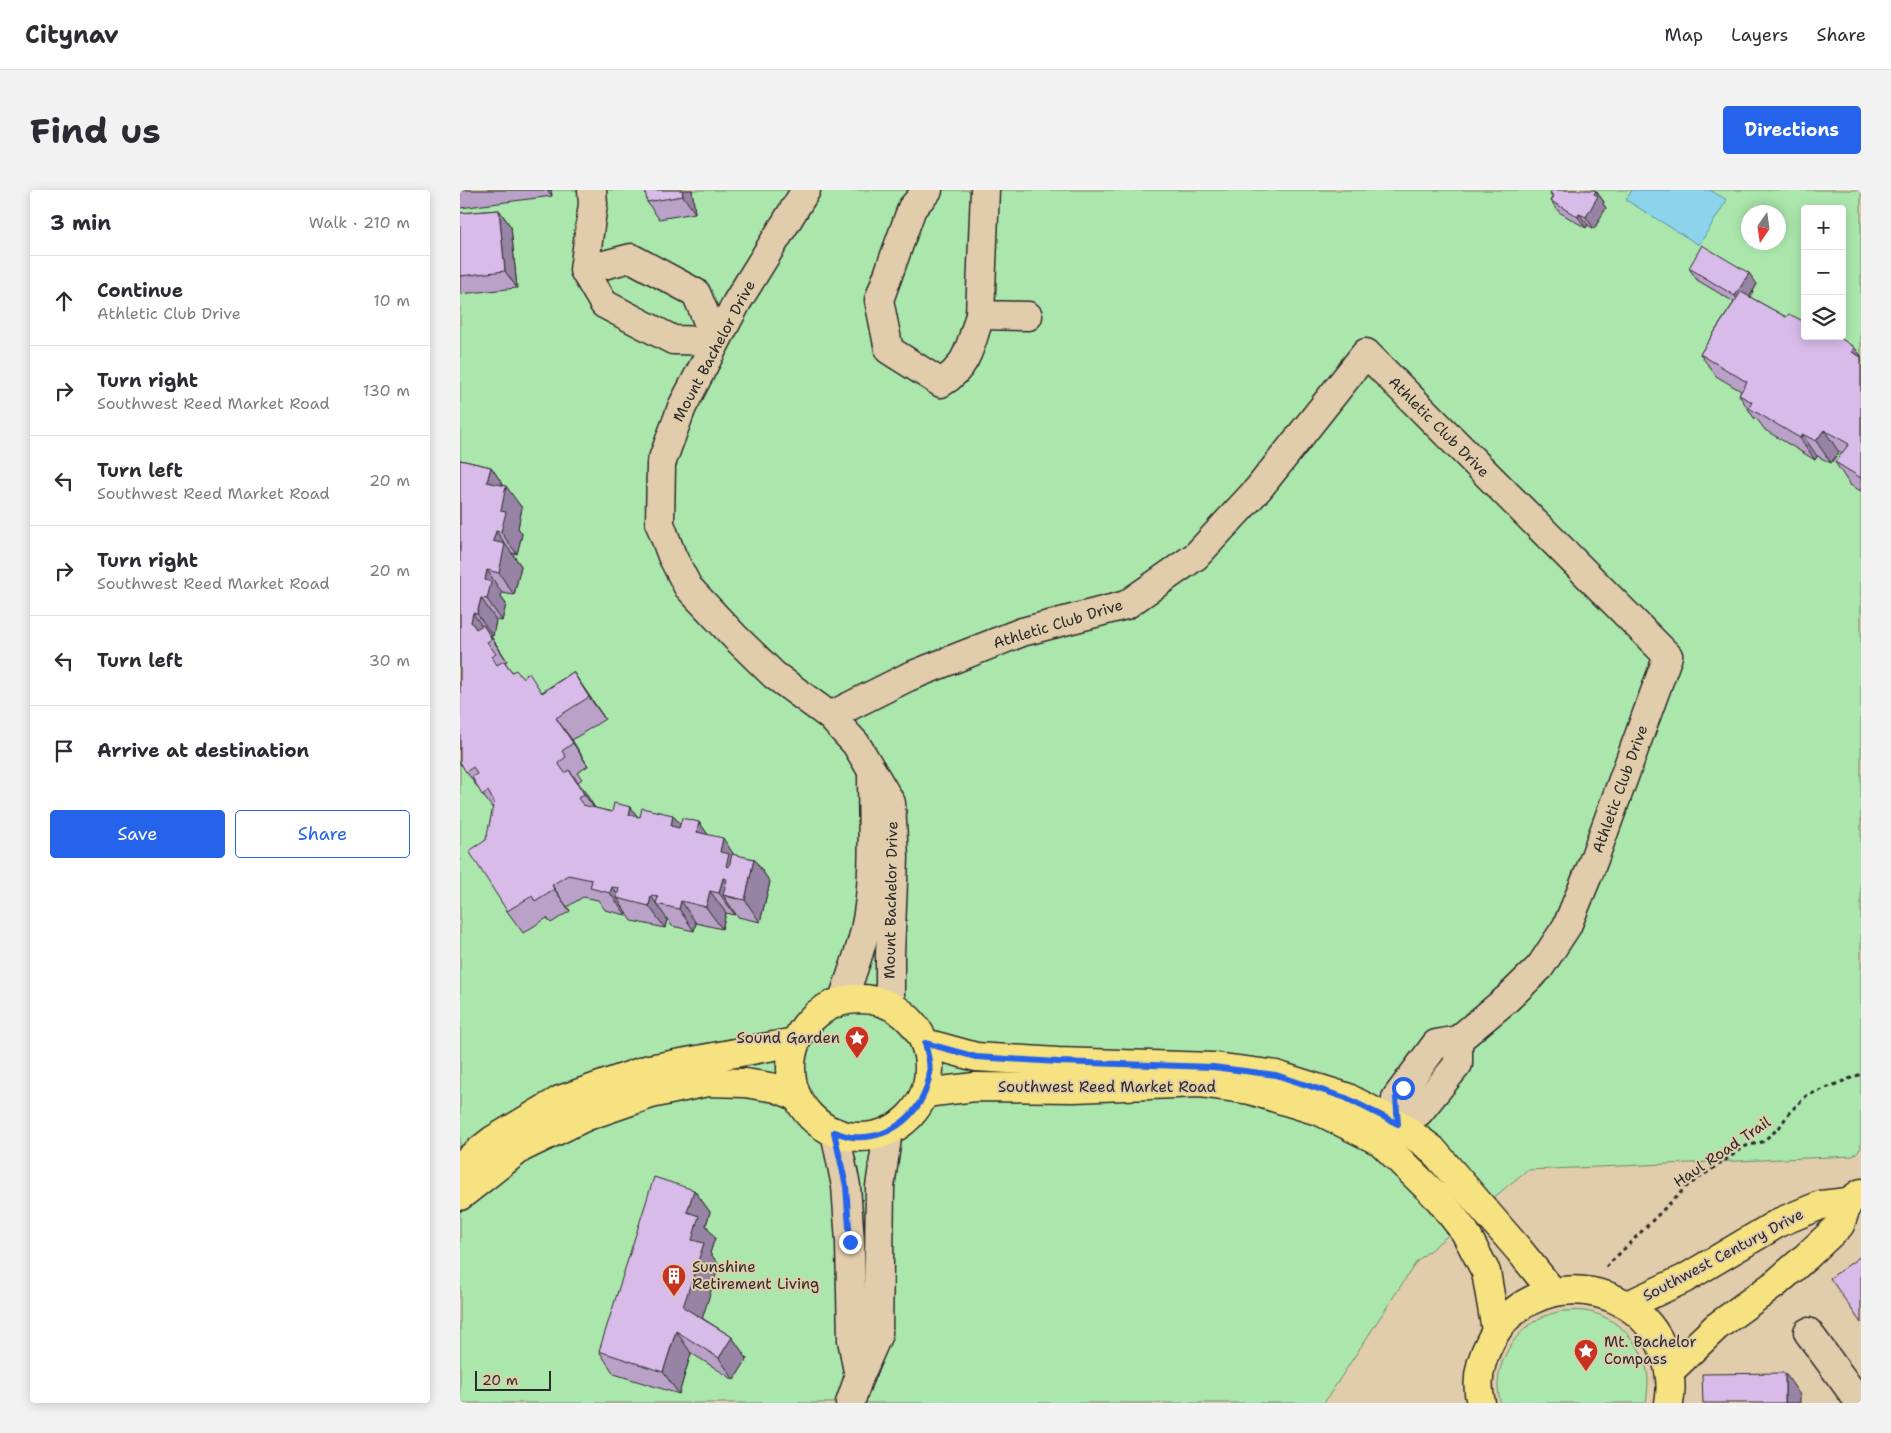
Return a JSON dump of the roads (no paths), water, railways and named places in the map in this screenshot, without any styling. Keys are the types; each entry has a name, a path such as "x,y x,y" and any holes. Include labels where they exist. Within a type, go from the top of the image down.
{"main road":[{"path":"867,998 890,1005 905,1014 917,1028 925,1043 930,1060 925,1092 916,1109 904,1122 888,1131 871,1136 852,1137 834,1132 819,1124 805,1112 796,1096 791,1078 790,1060 795,1042 806,1023 823,1008 843,1000 867,998"},
{"path":"460,1166 493,1140 560,1100 649,1069 795,1042"},
{"name":"Southwest Reed Market Road","path":"925,1043 976,1057 1058,1062 1213,1067 1276,1075 1346,1098 1398,1124 1432,1149 1519,1250 1552,1292"},
{"path":"460,1196 521,1148 587,1116 650,1094 707,1082 745,1083 776,1088 796,1096"},
{"name":"Southwest Reed Market Road","path":"925,1092 975,1087 1074,1088 1200,1084 1250,1090 1321,1112 1381,1142 1440,1200 1466,1232 1486,1272 1496,1330"},
{"name":"Southwest Century Drive","path":"1628,1305 1684,1279 1780,1222 1821,1204 1854,1198"},
{"name":"Southwest Century Drive","path":"1670,1371 1716,1327 1775,1284 1840,1225 1854,1198"},
{"path":"1479,1401 1480,1374 1485,1351 1496,1330 1512,1313 1531,1300 1552,1292 1579,1289 1604,1294 1628,1305 1648,1323 1662,1346 1670,1371 1669,1403"}],"street":[{"path":"584,270 631,258 696,293 716,341 673,340 604,304 584,270 593,204 592,190"},
{"name":"Mount Bachelor Drive","path":"806,190 737,302 682,407 660,464 660,524 672,556 688,587 774,675 830,716 856,744 891,803 894,857 890,1005"},
{"path":"928,190 912,208 879,300 889,350 941,383 954,376 966,357 980,315 985,190"},
{"path":"980,315 1028,316"},
{"name":"Athletic Club Drive","path":"830,716 908,677 1022,632 1126,604 1196,556 1259,488 1366,353 1668,656 1590,870 1567,926 1540,967 1507,999 1458,1040 1436,1044 1396,1098 1398,1124"},
{"name":"Mount Bachelor Drive","path":"843,1000 865,930 871,871 872,771"},
{"path":"850,1403 878,1334 880,1187 888,1131"},
{"path":"834,1132 846,1186 850,1242 852,1340 859,1377"},
{"path":"1808,1332 1860,1403"}],"water":[{"path":"1632,190 1710,190 1727,200 1699,245 1626,200"}],"place":[{"name":"Sound Garden","path":"857,1059"},
{"name":"Sunshine Retirement Living","path":"674,1297"},
{"name":"Mt. Bachelor Compass","path":"1586,1372"}]}
